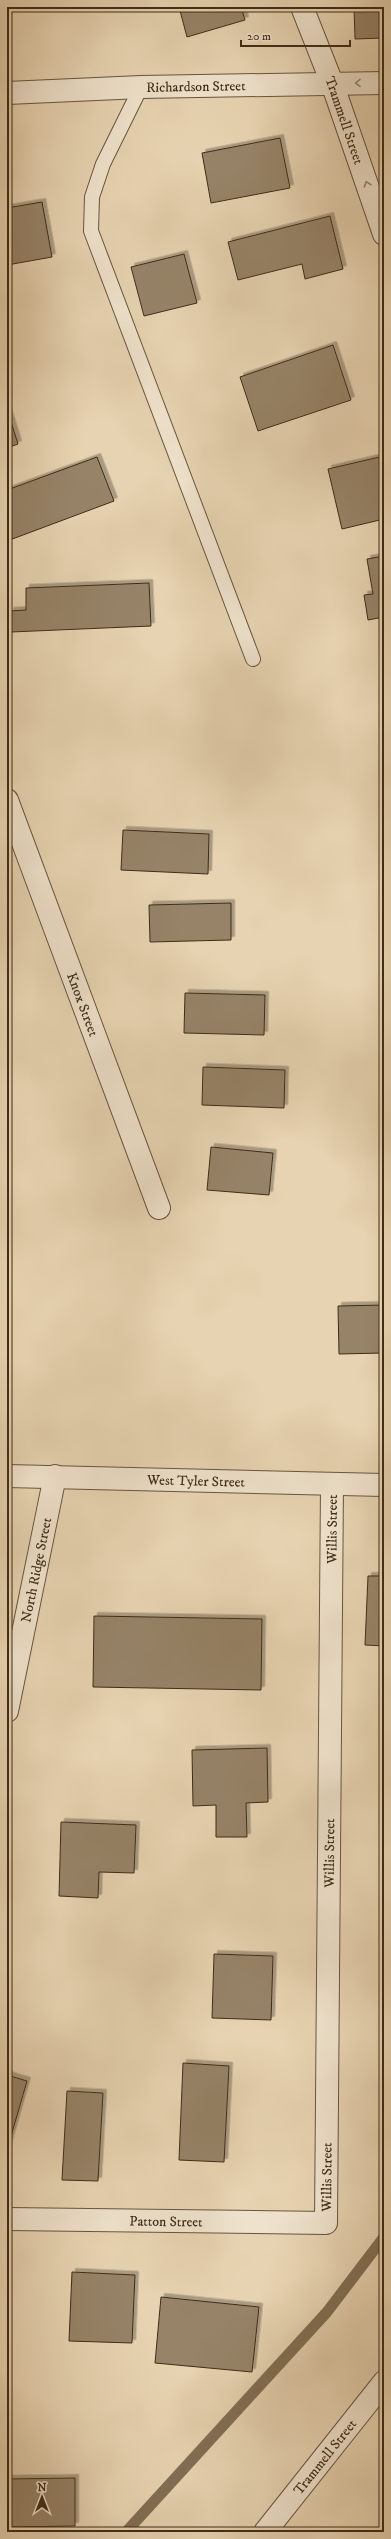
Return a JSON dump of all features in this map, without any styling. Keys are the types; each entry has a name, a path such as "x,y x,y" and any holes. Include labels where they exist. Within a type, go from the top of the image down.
{"street":[{"name":"Trammell Street","path":"302,7 332,83 384,234"},
{"name":"Richardson Street","path":"7,93 140,87 384,83"},
{"name":"Knox Street","path":"7,800 160,1208"},
{"name":"West Tyler Street","path":"7,1476 384,1485"},
{"name":"North Ridge Street","path":"7,1711 55,1476"},
{"name":"Willis Street","path":"326,2223 332,1484"},
{"name":"Patton Street","path":"7,2219 326,2223"},
{"name":"Trammell Street","path":"265,2532 384,2382"}],"lane":[{"path":"140,87 103,164 92,197 91,231 253,660"}],"building":[{"path":"179,7 241,7 245,20 187,37"},
{"path":"354,7 384,7 384,38 355,39"},
{"path":"280,138 290,188 211,203 202,153"},
{"path":"42,202 52,257 7,265 7,208"},
{"path":"330,216 343,269 305,279 302,264 238,280 228,242"},
{"path":"184,254 197,303 144,316 131,267"},
{"path":"333,345 351,400 258,431 240,377"},
{"path":"7,409 18,444 7,448"},
{"path":"384,456 384,519 342,529 328,469"},
{"path":"97,457 114,501 7,541 7,490"},
{"path":"384,556 384,617 368,620 364,595 373,594 367,559"},
{"path":"149,583 151,626 11,632 10,611 26,610 26,588"},
{"path":"123,830 209,834 208,874 121,870"},
{"path":"231,903 231,940 150,942 149,905"},
{"path":"185,993 265,995 264,1035 184,1033"},
{"path":"203,1067 285,1070 284,1108 202,1105"},
{"path":"211,1147 273,1153 269,1195 207,1190"},
{"path":"384,1305 384,1353 339,1354 338,1306"},
{"path":"368,1576 384,1576 384,1646 365,1645"},
{"path":"94,1616 262,1619 261,1690 93,1687"},
{"path":"267,1748 268,1802 246,1803 247,1837 216,1837 216,1805 193,1806 192,1750"},
{"path":"61,1822 136,1825 134,1873 99,1872 98,1898 59,1896"},
{"path":"214,1954 273,1956 271,2020 212,2018"},
{"path":"183,2063 229,2066 224,2162 179,2160"},
{"path":"7,2075 27,2081 7,2150"},
{"path":"67,2091 103,2093 98,2181 62,2180"},
{"path":"72,2272 135,2275 132,2343 69,2341"},
{"path":"161,2297 259,2307 252,2372 155,2363"},
{"path":"75,2478 75,2526 7,2527 7,2479"}],"waterway":[{"path":"126,2532 327,2312 384,2237"}]}
